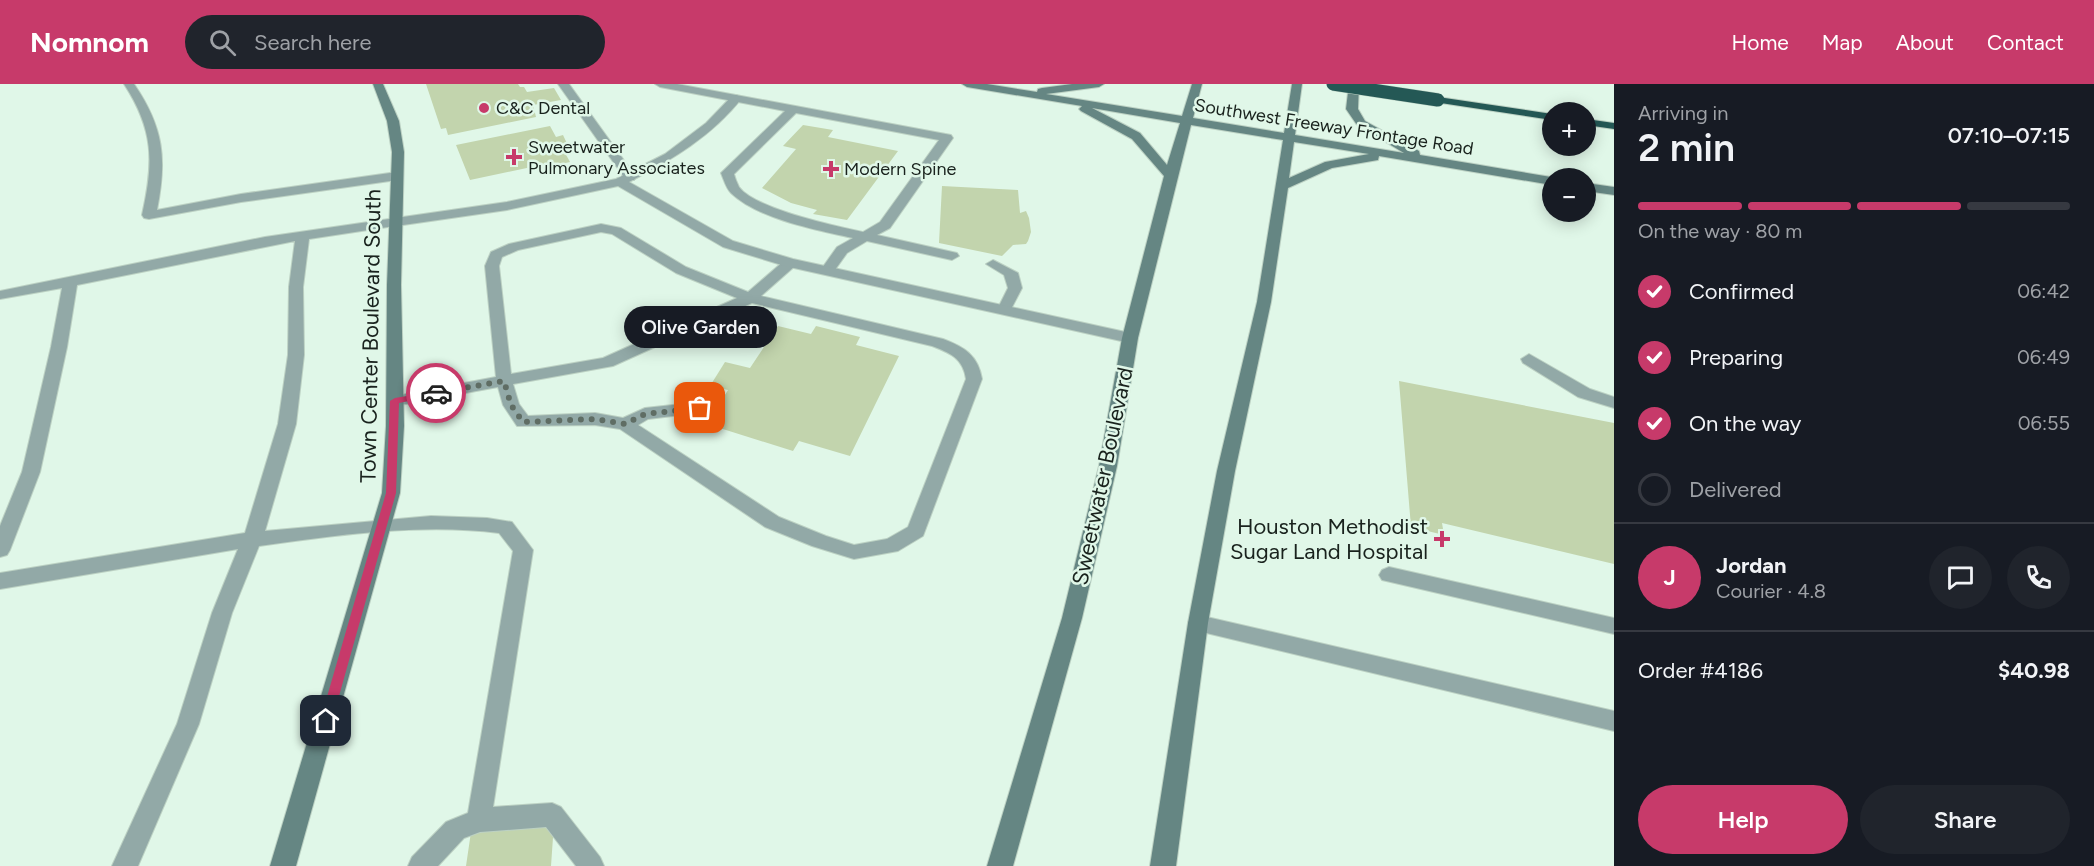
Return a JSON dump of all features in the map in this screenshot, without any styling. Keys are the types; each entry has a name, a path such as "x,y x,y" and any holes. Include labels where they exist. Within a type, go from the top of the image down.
{"highway":[{"path":"1333,84 1542,116"},
{"path":"1596,123 1614,126"}],"main road":[{"name":"Town Center Boulevard South","path":"283,866 391,493 395,401 398,152 393,121 378,84"},
{"name":"Southwest Freeway Frontage Road","path":"967,84 1542,179"},
{"path":"1023,93 1099,84"},
{"name":"Sweetwater Boulevard","path":"1000,866 1072,618 1108,466 1130,338 1170,176 1197,84"},
{"path":"1163,866 1198,623 1226,471 1256,346 1290,138 1296,84"},
{"path":"1354,84 1352,109 1361,123 1427,160"},
{"path":"1067,101 1136,136 1170,176"},
{"path":"1282,186 1329,165 1389,154"},
{"path":"1596,188 1614,191"}],"street":[{"path":"129,84 152,122 157,148 156,177 149,214 397,176"},
{"path":"563,84 625,180 728,244 790,263 1130,338"},
{"path":"660,84 946,138 885,225 842,250 827,271"},
{"path":"0,295 265,241 526,202 625,180 669,157 710,125 736,99"},
{"path":"793,110 728,173 735,191 760,206 806,222 952,256"},
{"path":"601,228 616,231 681,270 750,298 938,342 959,351 973,365 974,379 916,531 891,546 854,552 772,522 625,424 595,419 523,422 511,405 504,381 492,266 496,255 514,247 601,228"},
{"path":"125,866 188,724 222,613 252,539 287,424 296,355 296,287 302,236"},
{"path":"395,401 607,362 750,298 790,263"},
{"path":"993,264 1011,273 1015,288 1004,310"},
{"path":"0,550 31,472 59,347 70,282"},
{"path":"1529,359 1584,393 1614,403"},
{"path":"625,424 645,414 700,408"},
{"path":"0,581 252,539 382,526 487,524 506,527 523,550 479,820"},
{"path":"1389,575 1614,626"},
{"path":"1198,623 1614,721"},
{"path":"421,866 455,830 479,820 552,815 591,866"}],"building":[{"name":"C&C Dental","path":"426,84 518,84 527,92 554,88 561,100 533,105 536,117 448,135 446,128 441,129"},
{"name":"Modern Spine","path":"803,125 833,130 828,137 898,151 847,220 813,214 817,210 791,203 762,188 796,149 783,146"},
{"name":"Sweetwater Pulmonary Associates","path":"550,126 556,137 563,135 570,150 564,151 570,162 543,168 541,165 470,180 456,145"},
{"path":"942,186 1018,190 1020,213 1026,211 1029,218 1031,232 1028,241 1026,244 1013,245 1002,256 939,243"},
{"path":"778,326 811,334 816,326 860,337 856,345 899,356 850,456 799,441 793,451 707,424 728,390 710,386 725,362 750,368"},
{"path":"1399,381 1614,423 1614,564 1442,523 1444,535 1411,527"},
{"path":"554,823 551,866 466,866 471,832"}],"way so far":[{"path":"436,393 504,381 511,405 523,422 595,419 625,424 645,414 700,408"}],"place":[{"name":"C&C Dental","path":"484,108"},
{"name":"Sweetwater Pulmonary Associates","path":"514,157"},
{"name":"Modern Spine","path":"831,169"},
{"name":"Olive Garden","path":"700,408"},
{"name":"Houston Methodist Sugar Land Hospital","path":"1442,539"}],"route":[{"path":"326,721 391,493 395,401 436,393"}]}
